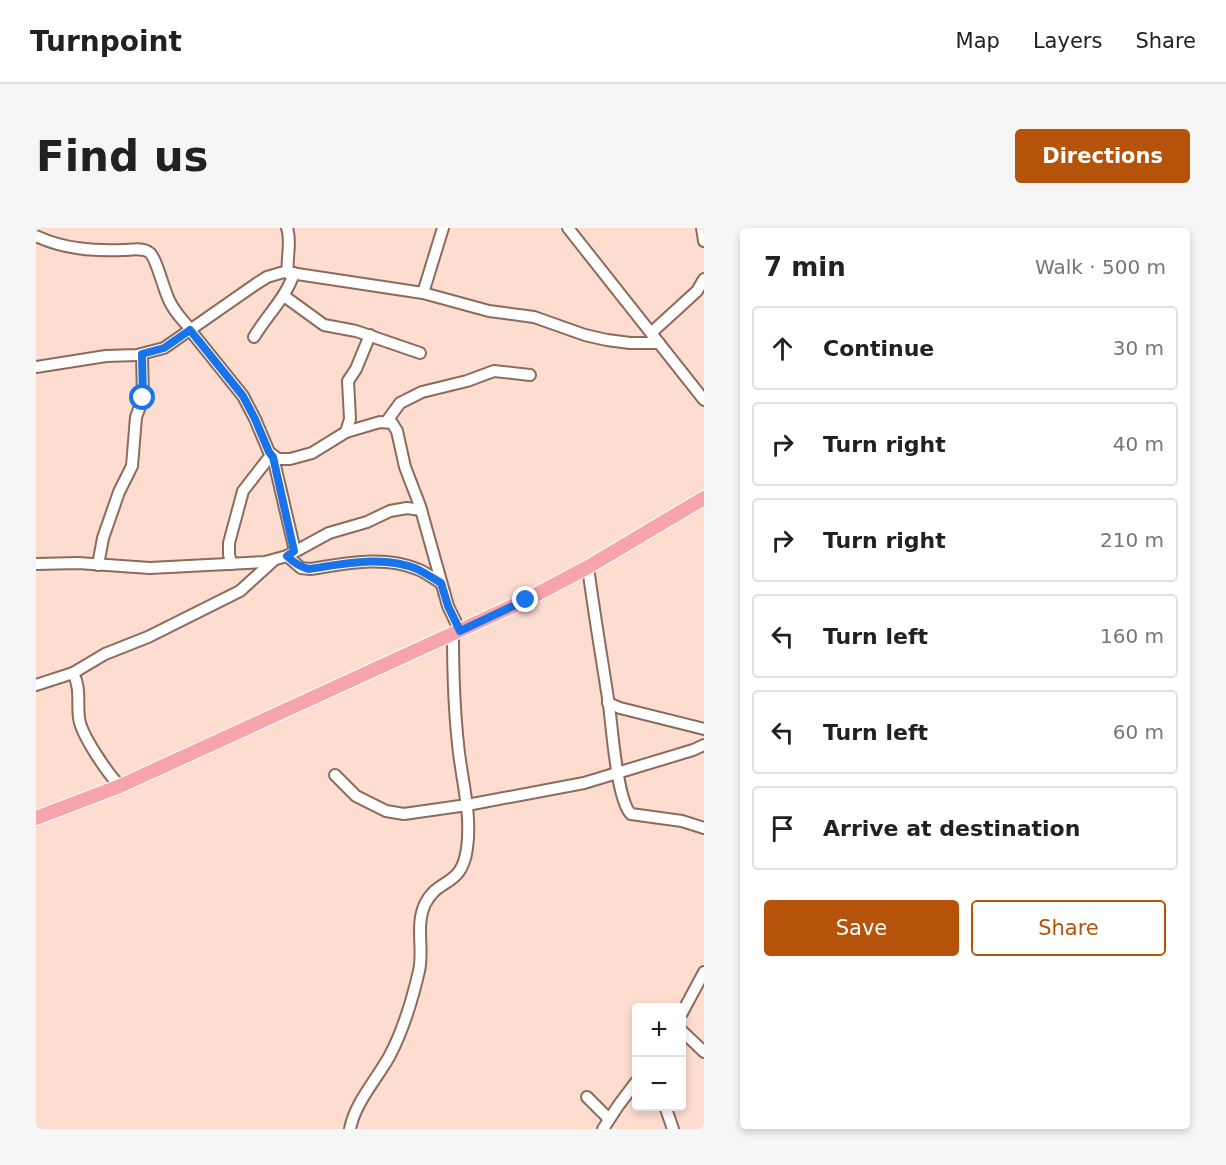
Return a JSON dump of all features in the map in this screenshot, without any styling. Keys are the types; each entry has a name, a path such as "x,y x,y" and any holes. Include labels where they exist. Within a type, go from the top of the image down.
{"main road":[{"path":"36,818 120,786 526,600 588,567 704,498"}],"street":[{"path":"254,337 264,320 284,296 291,273 286,259 290,244 287,228"},
{"path":"423,293 443,228"},
{"path":"568,228 704,400"},
{"path":"702,228 704,241"},
{"path":"36,236 70,248 96,251 144,250 152,254 175,312 243,396 272,456 291,554 301,568 371,561 397,563 417,569 441,583"},
{"path":"36,367 142,354 164,348 255,284 267,277 291,273 423,293 489,311 534,317 585,335 607,340 658,343"},
{"path":"651,333 696,291 704,279"},
{"path":"284,296 324,325 370,335 420,352"},
{"path":"346,432 350,419 348,381 356,369 370,335"},
{"path":"98,565 103,538 118,492 132,466 134,429 144,389 142,354"},
{"path":"272,456 282,460 312,453 346,432 387,421 400,404 422,392 471,380 494,371 530,375"},
{"path":"350,1129 353,1118 388,1059 402,1030 419,972 420,930 425,905 434,893 458,876 464,863 467,847 467,806 457,733 453,678 456,632 421,510 405,467 396,427 387,421"},
{"path":"231,564 229,543 243,491 272,456"},
{"path":"36,564 150,568 274,560 291,554 329,533 367,522 390,511 407,508 421,510"},
{"path":"36,685 73,673 105,654 148,637 240,591 274,560"},
{"path":"588,567 602,672 626,808 631,814 682,820 704,828"},
{"path":"73,673 79,690 79,721 82,730 107,772 120,786"},
{"path":"608,703 704,729"},
{"path":"335,775 356,796 386,811 404,814 467,806 584,783 693,750 704,744"},
{"path":"686,1004 704,972"},
{"path":"686,1036 704,1052"},
{"path":"603,1129 632,1087"},
{"path":"587,1097 609,1119"},
{"path":"666,1111 673,1129"}],"route":[{"path":"143,398 142,354 164,348 190,330 243,396 273,457 281,483 294,551 287,556 301,568 371,561 397,563 417,569 441,583 448,606 460,631 526,600"}]}
